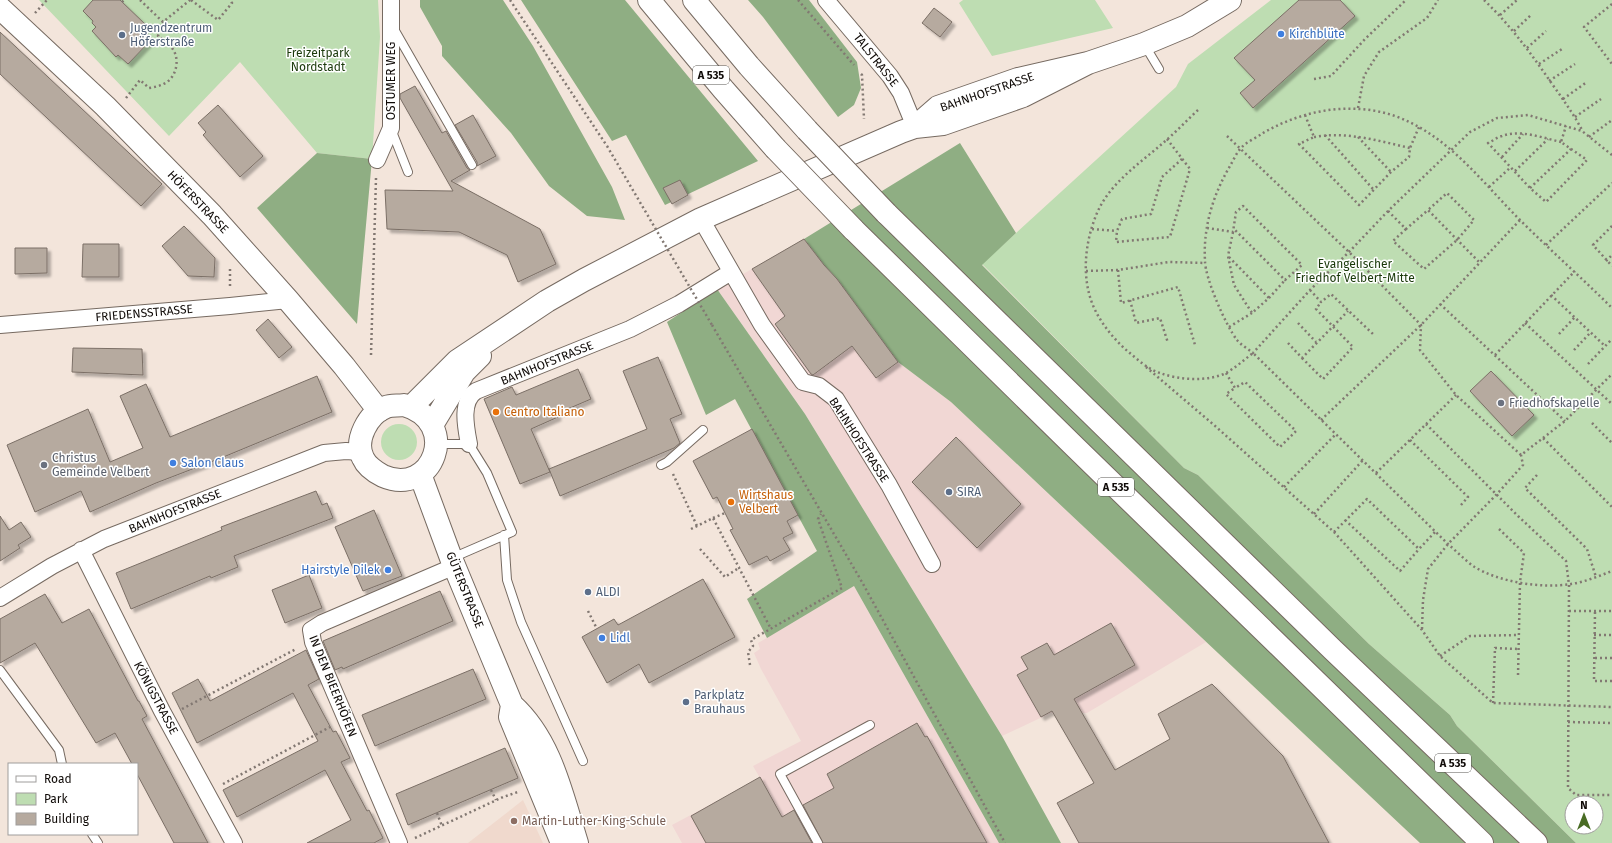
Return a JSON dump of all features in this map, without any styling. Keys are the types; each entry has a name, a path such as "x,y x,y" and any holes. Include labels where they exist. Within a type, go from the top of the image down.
{"main road":[{"name":"A 535","path":"649,0 775,148 854,229 1076,448 1482,843"},
{"name":"A 535","path":"694,0 749,66 806,130 886,213 1322,639 1536,843"},
{"name":"BAHNHOFSTRASSE","path":"411,407 456,361 511,324 584,280 701,219 915,127 943,124 1023,96 1088,63 1144,44 1187,26 1230,0"},
{"name":"HÖFERSTRASSE","path":"0,8 105,106 212,215 288,300 344,366 379,411"},
{"name":"BAHNHOFSTRASSE","path":"434,435 464,372 511,324"},
{"path":"404,405 411,407 424,414 434,435 435,453 426,469 420,474 404,479 387,478 371,468 364,460 360,452 360,442 363,431 369,420 386,407 404,405"},
{"name":"GÜTERSTRASSE","path":"420,474 453,562 512,705 524,716 545,746 577,843"},
{"name":"GÜTERSTRASSE","path":"512,705 510,717 562,843"}],"street":[{"name":"OSTUMER WEG","path":"377,160 391,128 391,0"},
{"name":"TALSTRASSE","path":"826,0 890,76 901,93 915,127"},
{"name":"BAHNHOFSTRASSE","path":"701,219 762,325 803,382 819,386 836,399 889,485 932,564"},
{"name":"BAHNHOFSTRASSE","path":"469,444 466,427 467,401 470,394 630,329 679,304 731,272"},
{"name":"FRIEDENSSTRASSE","path":"0,325 288,300"},
{"name":"BAHNHOFSTRASSE","path":"0,598 81,550 155,519 324,453 346,451 360,452"},
{"name":"KÖNIGSTRASSE","path":"81,550 162,711 234,843"},
{"name":"IN DEN BIEERHÖFEN","path":"399,843 314,642 311,630 322,623 453,562"}],"lane":[{"path":"391,24 472,165"},
{"path":"1144,44 1159,69"},
{"path":"391,128 408,172"},
{"path":"664,464 703,430"},
{"path":"434,435 469,444 487,473 512,532 453,562"},
{"path":"504,535 507,580 521,622 584,761"},
{"path":"0,670 59,750 62,763"},
{"path":"818,843 780,774 870,725"}],"path":[{"path":"140,0 163,22"},
{"path":"123,101 140,80 149,88 158,86 168,81 175,71 177,60 173,48 158,36 163,22 191,0 218,20 232,3 230,0"},
{"path":"510,0 607,146 862,582 1005,843"},
{"path":"798,0 862,75 864,118"},
{"path":"1314,79 1332,76 1365,39 1406,0"},
{"path":"1358,108 1364,76 1379,52 1427,18 1438,0"},
{"path":"1484,0 1514,31 1539,64 1575,117 1582,131"},
{"path":"1500,15 1517,0"},
{"path":"1612,4 1584,27 1612,64"},
{"path":"1514,31 1531,15"},
{"path":"1527,48 1546,31"},
{"path":"1539,64 1562,49"},
{"path":"1550,80 1575,64"},
{"path":"1563,99 1588,82"},
{"path":"1575,117 1601,99"},
{"path":"1612,308 1520,220 1452,150 1419,127 1396,116 1377,110 1358,108 1325,110 1305,115 1275,126 1241,148 1223,178 1214,200 1206,228 1204,263 1207,276 1229,327 1238,341 1253,353 1435,532 1474,566 1496,577 1541,585 1569,584 1612,571"},
{"path":"1198,110 1167,140 1115,184 1097,212 1087,251 1086,271 1090,296 1097,315 1114,339 1139,362 1334,532 1422,630 1440,656 1493,704 1612,707"},
{"path":"1305,115 1314,137"},
{"path":"1139,362 1159,373 1181,378 1205,378 1226,373 1253,353 1310,290 1388,211 1470,132 1497,118 1528,115 1582,131 1612,155"},
{"path":"1590,137 1612,120"},
{"path":"1561,142 1566,126"},
{"path":"1410,148 1357,137 1324,135 1314,137 1299,144 1359,205 1373,189 1409,157 1410,148 1419,127"},
{"path":"1502,157 1523,134"},
{"path":"1523,134 1549,139 1561,142 1588,160 1546,202 1530,188 1515,170 1488,143 1503,135 1523,134"},
{"path":"1324,135 1373,189"},
{"path":"1228,136 1349,252 1421,325 1420,350 1456,396 1521,455 1523,464 1497,494 1448,544 1428,569 1423,600 1422,630"},
{"path":"1357,137 1391,172"},
{"path":"1515,170 1549,139"},
{"path":"1167,140 1182,159 1190,170 1170,237 1116,242 1117,231 1122,219 1151,214 1162,177 1182,159"},
{"path":"1530,188 1571,148"},
{"path":"371,355 377,160"},
{"path":"1488,187 1511,167"},
{"path":"1546,245 1612,183"},
{"path":"1447,193 1474,220 1457,240 1424,268 1393,241 1428,210 1447,193"},
{"path":"1229,327 1252,313 1302,265 1242,206 1236,212 1228,256 1234,285 1252,313"},
{"path":"1428,210 1479,262"},
{"path":"1388,211 1406,229"},
{"path":"1321,420 1421,325 1520,220"},
{"path":"1612,226 1592,245 1612,266"},
{"path":"1206,228 1233,231 1285,280"},
{"path":"1092,229 1117,231"},
{"path":"1606,260 1612,255"},
{"path":"1228,256 1269,298"},
{"path":"230,262 230,306"},
{"path":"1086,271 1118,270 1169,262 1204,263"},
{"path":"1118,270 1121,303 1178,287 1195,345"},
{"path":"1495,355 1575,271"},
{"path":"1310,290 1321,302"},
{"path":"1288,343 1323,379 1353,347 1316,309 1321,302 1331,294 1374,335"},
{"path":"1551,295 1605,346"},
{"path":"1130,300 1136,323 1160,318 1168,343"},
{"path":"1440,304 1565,421"},
{"path":"1302,358 1348,311"},
{"path":"1559,334 1575,317"},
{"path":"1298,323 1316,342"},
{"path":"1525,323 1611,403 1612,399"},
{"path":"1574,350 1590,332"},
{"path":"1588,364 1612,339"},
{"path":"1226,373 1235,388"},
{"path":"1521,455 1565,421 1612,374"},
{"path":"1244,382 1296,431 1280,447 1226,394 1235,388 1244,382"},
{"path":"1376,473 1456,396"},
{"path":"1592,423 1612,443"},
{"path":"1426,424 1566,561 1569,584 1568,788 1576,794 1612,795"},
{"path":"1284,487 1336,434"},
{"path":"1543,438 1612,507"},
{"path":"1410,440 1468,497 1461,505"},
{"path":"1314,514 1363,460"},
{"path":"664,464 697,526"},
{"path":"1538,475 1525,488 1587,549 1596,577"},
{"path":"1334,532 1367,499 1420,549"},
{"path":"690,529 725,513"},
{"path":"750,665 748,652 753,646 752,640 842,588 818,519 821,514"},
{"path":"713,518 740,567 771,629"},
{"path":"1345,520 1400,571 1435,532"},
{"path":"1499,529 1524,554 1520,582 1518,676"},
{"path":"700,549 725,576 740,567"},
{"path":"588,611 597,629"},
{"path":"1569,611 1612,611"},
{"path":"1595,612 1594,681 1612,681"},
{"path":"1440,656 1470,636 1518,635"},
{"path":"1594,636 1612,636"},
{"path":"178,711 300,647"},
{"path":"1493,704 1495,648 1518,649"},
{"path":"1594,658 1612,658"},
{"path":"1568,722 1612,723"},
{"path":"218,786 329,728"},
{"path":"492,790 496,800"},
{"path":"416,838 496,800 521,791"},
{"path":"437,813 442,826"}],"shaded area":[{"path":"804,239 837,279 898,362 951,402 1206,642 1087,713 1053,712 1002,736 805,414 717,289"},
{"path":"854,586 999,843 682,843 672,825 760,778 753,766 801,741 761,669 754,653 760,649 758,643"},
{"name":"Martin-Luther-King-Schule","path":"523,800 543,843 468,843"}],"green space":[{"name":"Freizeitpark Nordstadt","path":"39,0 378,0 380,37 372,159 317,153 240,62 169,136"},
{"path":"420,0 503,0 533,46 612,187 625,220 587,216 549,186 511,133 442,56 442,46 420,7"},
{"path":"521,0 625,0 758,161 665,205 626,135 612,141"},
{"path":"748,0 809,0 857,62 861,88 854,105 838,117 763,17"},
{"path":"963,0 1095,0 1113,28 992,56 959,3"},
{"name":"Evangelischer Friedhof Velbert-Mitte","path":"1271,0 1612,0 1612,843 1576,843 1568,835 1604,835 1604,795 1564,795 1564,831 1457,726 1450,715 1369,644 1198,475 1184,468 982,264 1176,87 1188,64"},
{"path":"960,143 1016,233 982,265 1184,468 1198,475 1369,644 1450,715 1457,726 1564,831 1564,835 1568,835 1576,843 1420,843 951,402 898,362 837,279 804,239"},
{"path":"317,153 372,159 357,324 257,208"},
{"path":"717,289 805,414 1002,736 1061,843 999,843 854,586 767,638 747,599 817,551 735,399 706,415 667,322"},
{"path":"399,424 409,427 414,432 417,442 414,452 409,457 399,460 389,457 384,452 381,442 384,432 389,427"}],"building":[{"name":"Jugendzentrum Höferstraße","path":"93,0 120,0 146,25 142,29 152,39 128,64 118,55 116,57 92,31 96,27 92,23 93,21 83,11"},
{"path":"1299,0 1340,0 1355,16 1253,108 1240,93 1255,80 1234,58"},
{"path":"934,8 952,22 940,37 922,23"},
{"path":"0,32 162,184 141,206 0,74"},
{"path":"415,86 442,133 446,131 467,168 470,170 451,181 540,229 556,264 518,282 507,255 459,232 387,229 385,190 453,191 400,98 400,94"},
{"path":"218,105 263,156 240,177 203,135 206,132 198,123"},
{"path":"473,115 496,156 477,166 477,162 455,125"},
{"path":"680,180 688,195 672,204 663,188"},
{"path":"184,226 215,258 214,277 188,276 162,246"},
{"path":"804,239 837,279 898,362 876,378 852,346 813,375 811,374 775,324 785,316 752,269"},
{"path":"83,244 119,244 119,277 82,277"},
{"path":"15,248 47,248 47,273 15,274"},
{"path":"268,319 292,347 279,358 256,330"},
{"path":"73,348 142,349 143,375 72,372"},
{"path":"658,357 682,414 670,419 680,443 674,448 560,496 549,469 647,429 623,371"},
{"path":"578,369 591,399 556,414 558,417 531,429 550,472 520,484 484,399 512,387 516,395"},
{"name":"Friedhofskapelle","path":"1491,371 1534,415 1512,436 1470,391"},
{"path":"317,376 332,412 156,483 90,512 81,491 35,512 7,445 88,409 110,462 143,448 120,396 146,384 170,437"},
{"path":"752,429 798,515 787,521 793,533 783,538 790,550 770,561 767,556 749,565 730,530 733,529 717,497 713,499 693,461"},
{"path":"956,437 1021,504 977,548 912,482"},
{"path":"316,491 322,505 327,503 333,518 234,556 238,567 211,578 210,576 131,609 116,573 222,530 221,527"},
{"path":"374,510 402,576 363,591 335,527"},
{"path":"0,516 9,530 21,522 31,537 18,545 20,548 0,561"},
{"path":"309,575 322,608 285,623 272,590"},
{"path":"703,579 735,637 649,683 639,664 607,683 582,637 614,619 618,625"},
{"path":"440,591 453,621 343,669 342,667 335,670 323,641"},
{"path":"45,594 62,623 89,609 147,716 142,719 208,843 174,843 138,776 138,763 131,763 115,733 96,743 35,643 0,663 0,619"},
{"path":"1111,623 1135,665 1074,699 1115,770 1170,739 1158,714 1212,684 1283,756 1329,843 1079,843 1057,803 1094,783 1052,711 1041,717 1017,675 1028,669 1021,657 1047,643 1054,655"},
{"path":"306,650 319,679 308,685 333,732 336,731 350,758 341,762 367,811 369,810 383,838 374,843 307,843 351,820 325,770 237,817 223,790 318,741 293,693 197,743 172,693 198,679 210,701"},
{"path":"473,669 486,699 375,746 362,715"},
{"path":"917,723 925,737 927,736 987,843 823,843 803,805 834,788 827,774"},
{"path":"505,748 518,778 408,825 396,794"},
{"path":"760,777 782,817 794,810 812,843 706,843 691,816"}],"place":[{"name":"Kirchblüte","path":"1281,34"},
{"name":"Jugendzentrum Höferstraße","path":"122,35"},
{"name":"Friedhofskapelle","path":"1501,403"},
{"name":"Centro Italiano","path":"496,412"},
{"name":"Salon Claus","path":"173,463"},
{"name":"Christus Gemeinde Velbert","path":"44,465"},
{"name":"SIRA","path":"949,492"},
{"name":"Wirtshaus Velbert","path":"731,502"},
{"name":"Hairstyle Dilek","path":"388,570"},
{"name":"ALDI","path":"588,592"},
{"name":"Lidl","path":"602,638"},
{"name":"Parkplatz Brauhaus","path":"686,702"},
{"name":"Martin-Luther-King-Schule","path":"514,821"}]}
